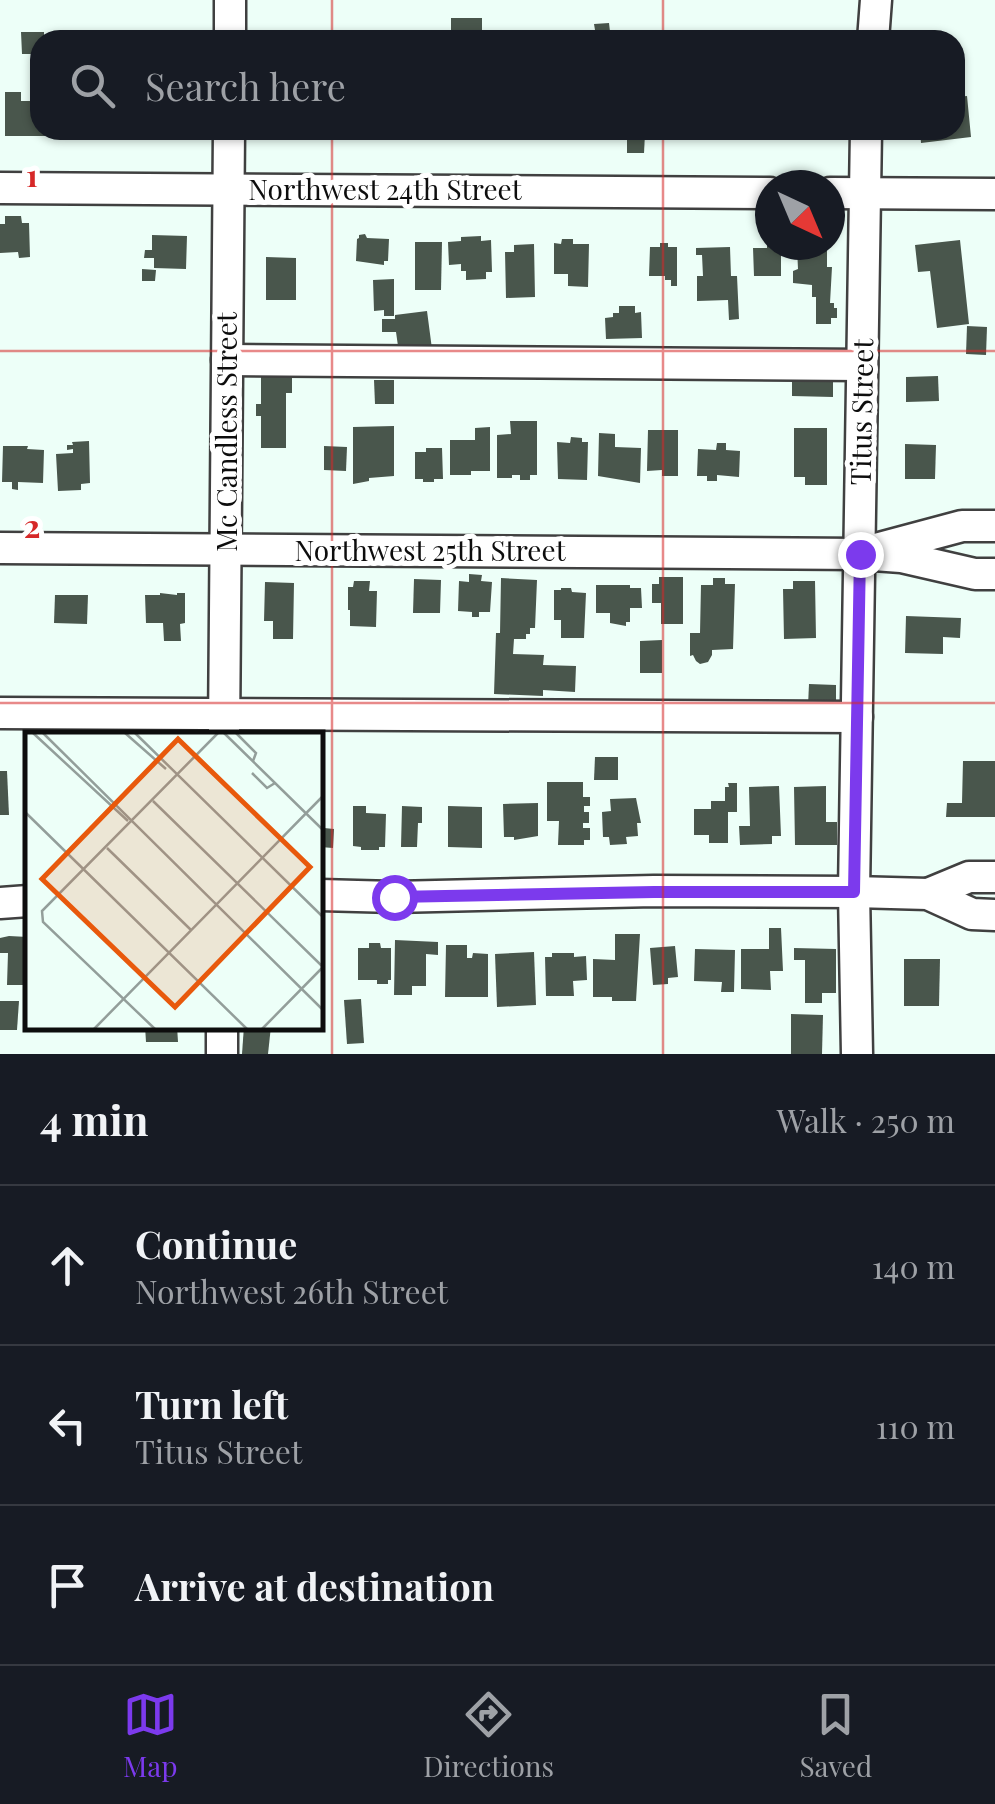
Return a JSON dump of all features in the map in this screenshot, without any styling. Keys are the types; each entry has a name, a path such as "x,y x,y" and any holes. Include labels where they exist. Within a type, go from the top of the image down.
{"street":[{"path":"230,0 230,30"},
{"path":"874,30 876,0"},
{"name":"Mc Candless Street","path":"224,723 229,140"},
{"name":"Titus Street","path":"857,1054 854,892 866,140"},
{"name":"Northwest 24th Street","path":"0,188 755,193"},
{"path":"845,193 995,194"},
{"path":"227,360 862,366"},
{"name":"Northwest 25th Street","path":"860,554 962,526 995,526"},
{"name":"Northwest 25th Street","path":"0,548 860,554 901,557 974,574 995,574"},
{"path":"0,712 224,723 857,718"},
{"path":"928,894 970,877 995,877"},
{"path":"322,895 928,894 972,914 995,915"},
{"path":"0,902 25,901"}],"building":[{"path":"451,18 482,18 482,30 451,30"},
{"path":"609,23 610,30 595,30 594,24"},
{"path":"21,32 30,32 30,54 22,54"},
{"path":"5,92 21,92 21,101 30,101 30,136 5,136"},
{"path":"965,96 971,137 965,138"},
{"path":"627,140 645,140 644,153 627,153"},
{"path":"5,216 21,216 22,223 29,223 30,257 19,258 18,252 0,253 0,224 5,224"},
{"path":"365,234 367,238 389,239 388,261 384,265 356,261 357,239"},
{"path":"152,235 187,236 186,269 154,268 154,258 144,258 145,250 152,250"},
{"path":"481,236 481,241 491,240 492,272 486,272 486,279 466,280 461,264 449,265 448,242"},
{"path":"562,239 589,244 588,287 568,286 568,274 554,274 554,243 561,244"},
{"path":"960,240 969,324 937,328 930,271 918,272 915,245"},
{"path":"415,242 442,242 441,290 415,290"},
{"path":"660,243 677,247 677,286 671,286 671,280 665,280 665,276 649,276 650,247 660,247"},
{"path":"534,244 535,297 506,298 505,252 514,252 514,245"},
{"path":"730,247 731,276 737,276 739,319 729,320 728,300 697,301 697,276 703,276 702,255 696,255 696,248"},
{"path":"753,248 755,260 781,260 781,276 754,276"},
{"path":"266,257 296,258 296,300 266,300"},
{"path":"798,260 827,260 827,267 832,267 830,303 837,308 837,318 831,318 831,324 816,324 812,285 793,283 793,271 798,269"},
{"path":"142,269 156,270 155,281 142,281"},
{"path":"394,279 394,316 384,316 384,310 374,311 373,280"},
{"path":"619,306 635,306 635,313 641,312 642,338 606,339 605,318 619,313"},
{"path":"427,311 432,349 399,353 396,332 382,332 382,319"},
{"path":"967,326 987,327 986,355 966,354"},
{"path":"261,372 292,372 292,393 286,393 286,448 261,448 261,416 256,416 256,404 261,404"},
{"path":"792,375 833,376 833,397 792,396"},
{"path":"938,376 939,401 906,402 906,377"},
{"path":"374,380 394,380 394,404 375,404"},
{"path":"510,421 537,421 537,475 530,475 530,480 520,480 520,475 497,478 497,435 511,434"},
{"path":"394,426 394,476 353,484 353,427"},
{"path":"490,427 490,471 450,475 450,440 475,440 475,428"},
{"path":"794,428 827,428 827,485 805,485 805,477 794,477"},
{"path":"648,430 678,430 678,476 662,476 662,470 647,471"},
{"path":"599,433 615,434 615,447 641,448 640,483 598,476"},
{"path":"571,437 588,442 587,480 558,479 557,442 570,443"},
{"path":"89,441 90,483 81,484 81,490 58,491 56,454 73,453 73,449 67,450 72,442"},
{"path":"717,443 726,443 726,450 740,451 739,477 717,475 717,481 707,481 707,476 697,476 698,449 716,450"},
{"path":"905,444 936,445 935,479 905,479"},
{"path":"3,446 44,450 43,483 18,482 18,490 12,489 12,482 2,482"},
{"path":"324,446 347,447 346,471 324,470"},
{"path":"426,448 442,448 443,479 415,479 415,452 426,452"},
{"path":"469,574 482,575 481,581 492,582 490,612 479,612 479,617 458,611 459,581 469,582"},
{"path":"659,577 683,577 683,624 661,624 661,603 652,603 652,584 659,584"},
{"path":"501,578 537,580 535,628 530,628 526,639 514,639 513,654 544,655 543,665 576,666 575,692 543,690 543,696 494,694"},
{"path":"713,578 725,578 725,584 735,584 733,649 712,650 708,662 700,664 690,656 690,633 700,633 701,585 713,585"},
{"path":"414,579 441,580 440,613 413,613"},
{"path":"354,581 370,581 369,591 377,591 376,627 350,626 348,587 353,587"},
{"path":"793,581 815,581 816,638 784,639 783,589 793,589"},
{"path":"265,582 294,583 293,639 273,639 273,621 264,621"},
{"path":"596,585 641,588 642,608 630,608 630,622 626,626 610,623 610,613 596,613"},
{"path":"554,590 586,593 584,638 561,638 561,620 554,620"},
{"path":"185,593 181,641 164,641 163,623 146,623 145,595"},
{"path":"55,595 88,595 87,624 54,623"},
{"path":"906,616 961,618 960,638 943,637 943,654 905,653"},
{"path":"662,640 662,673 640,673 640,641"},
{"path":"809,684 836,685 836,707 808,706"},
{"path":"62,721 95,724 95,732 61,732"},
{"path":"595,757 618,757 618,780 594,780"},
{"path":"963,761 995,761 995,817 946,817 947,803 962,803"},
{"path":"0,771 7,771 9,815 0,815"},
{"path":"547,782 583,782 583,797 590,797 590,806 584,806 584,812 589,812 589,823 583,823 583,828 590,828 590,840 584,840 584,845 558,845 559,821 547,821"},
{"path":"728,783 737,783 737,812 728,812 728,843 709,843 709,835 694,835 694,809 711,809 711,801 725,801"},
{"path":"779,786 781,836 772,836 772,844 740,845 739,826 750,826 749,787"},
{"path":"826,786 826,822 837,822 837,845 795,845 794,787"},
{"path":"636,798 641,823 637,823 638,836 626,837 627,844 610,845 609,837 603,837 602,812 611,811 610,799"},
{"path":"322,802 324,828 334,829 333,848 322,847"},
{"path":"538,803 538,836 514,840 504,837 503,804"},
{"path":"353,806 366,806 366,813 386,814 385,847 361,850 353,846"},
{"path":"402,806 422,807 417,847 401,847"},
{"path":"448,806 482,807 482,848 448,847"},
{"path":"769,928 781,928 783,971 770,971 771,990 741,989 741,949 769,949"},
{"path":"615,934 640,934 636,1001 593,997 593,959 615,960"},
{"path":"322,936 325,936 322,995"},
{"path":"25,937 25,985 7,985 8,953 0,953 0,938"},
{"path":"395,940 438,942 438,955 426,954 426,986 412,986 412,995 394,995"},
{"path":"369,943 391,948 388,984 358,980 358,948 369,948"},
{"path":"446,945 467,945 467,958 472,958 473,953 488,954 488,997 445,997"},
{"path":"675,946 678,977 668,978 668,984 653,985 650,948"},
{"path":"794,948 836,949 836,993 822,993 822,1003 805,1003 805,960 794,960"},
{"path":"695,949 735,950 734,992 721,992 722,982 694,981"},
{"path":"534,952 536,1005 497,1007 495,954"},
{"path":"552,953 586,956 587,980 573,981 574,996 546,996 545,957 552,957"},
{"path":"904,959 940,959 939,1006 904,1006"},
{"path":"361,999 364,1043 347,1044 344,1000"},
{"path":"0,1001 19,1001 17,1030 0,1030"},
{"path":"791,1014 823,1015 822,1054 791,1054"},
{"path":"145,1029 177,1029 178,1042 146,1042"},
{"path":"244,1029 271,1029 268,1054 242,1054"}],"route":[{"path":"394,897 854,892 860,554"}]}
